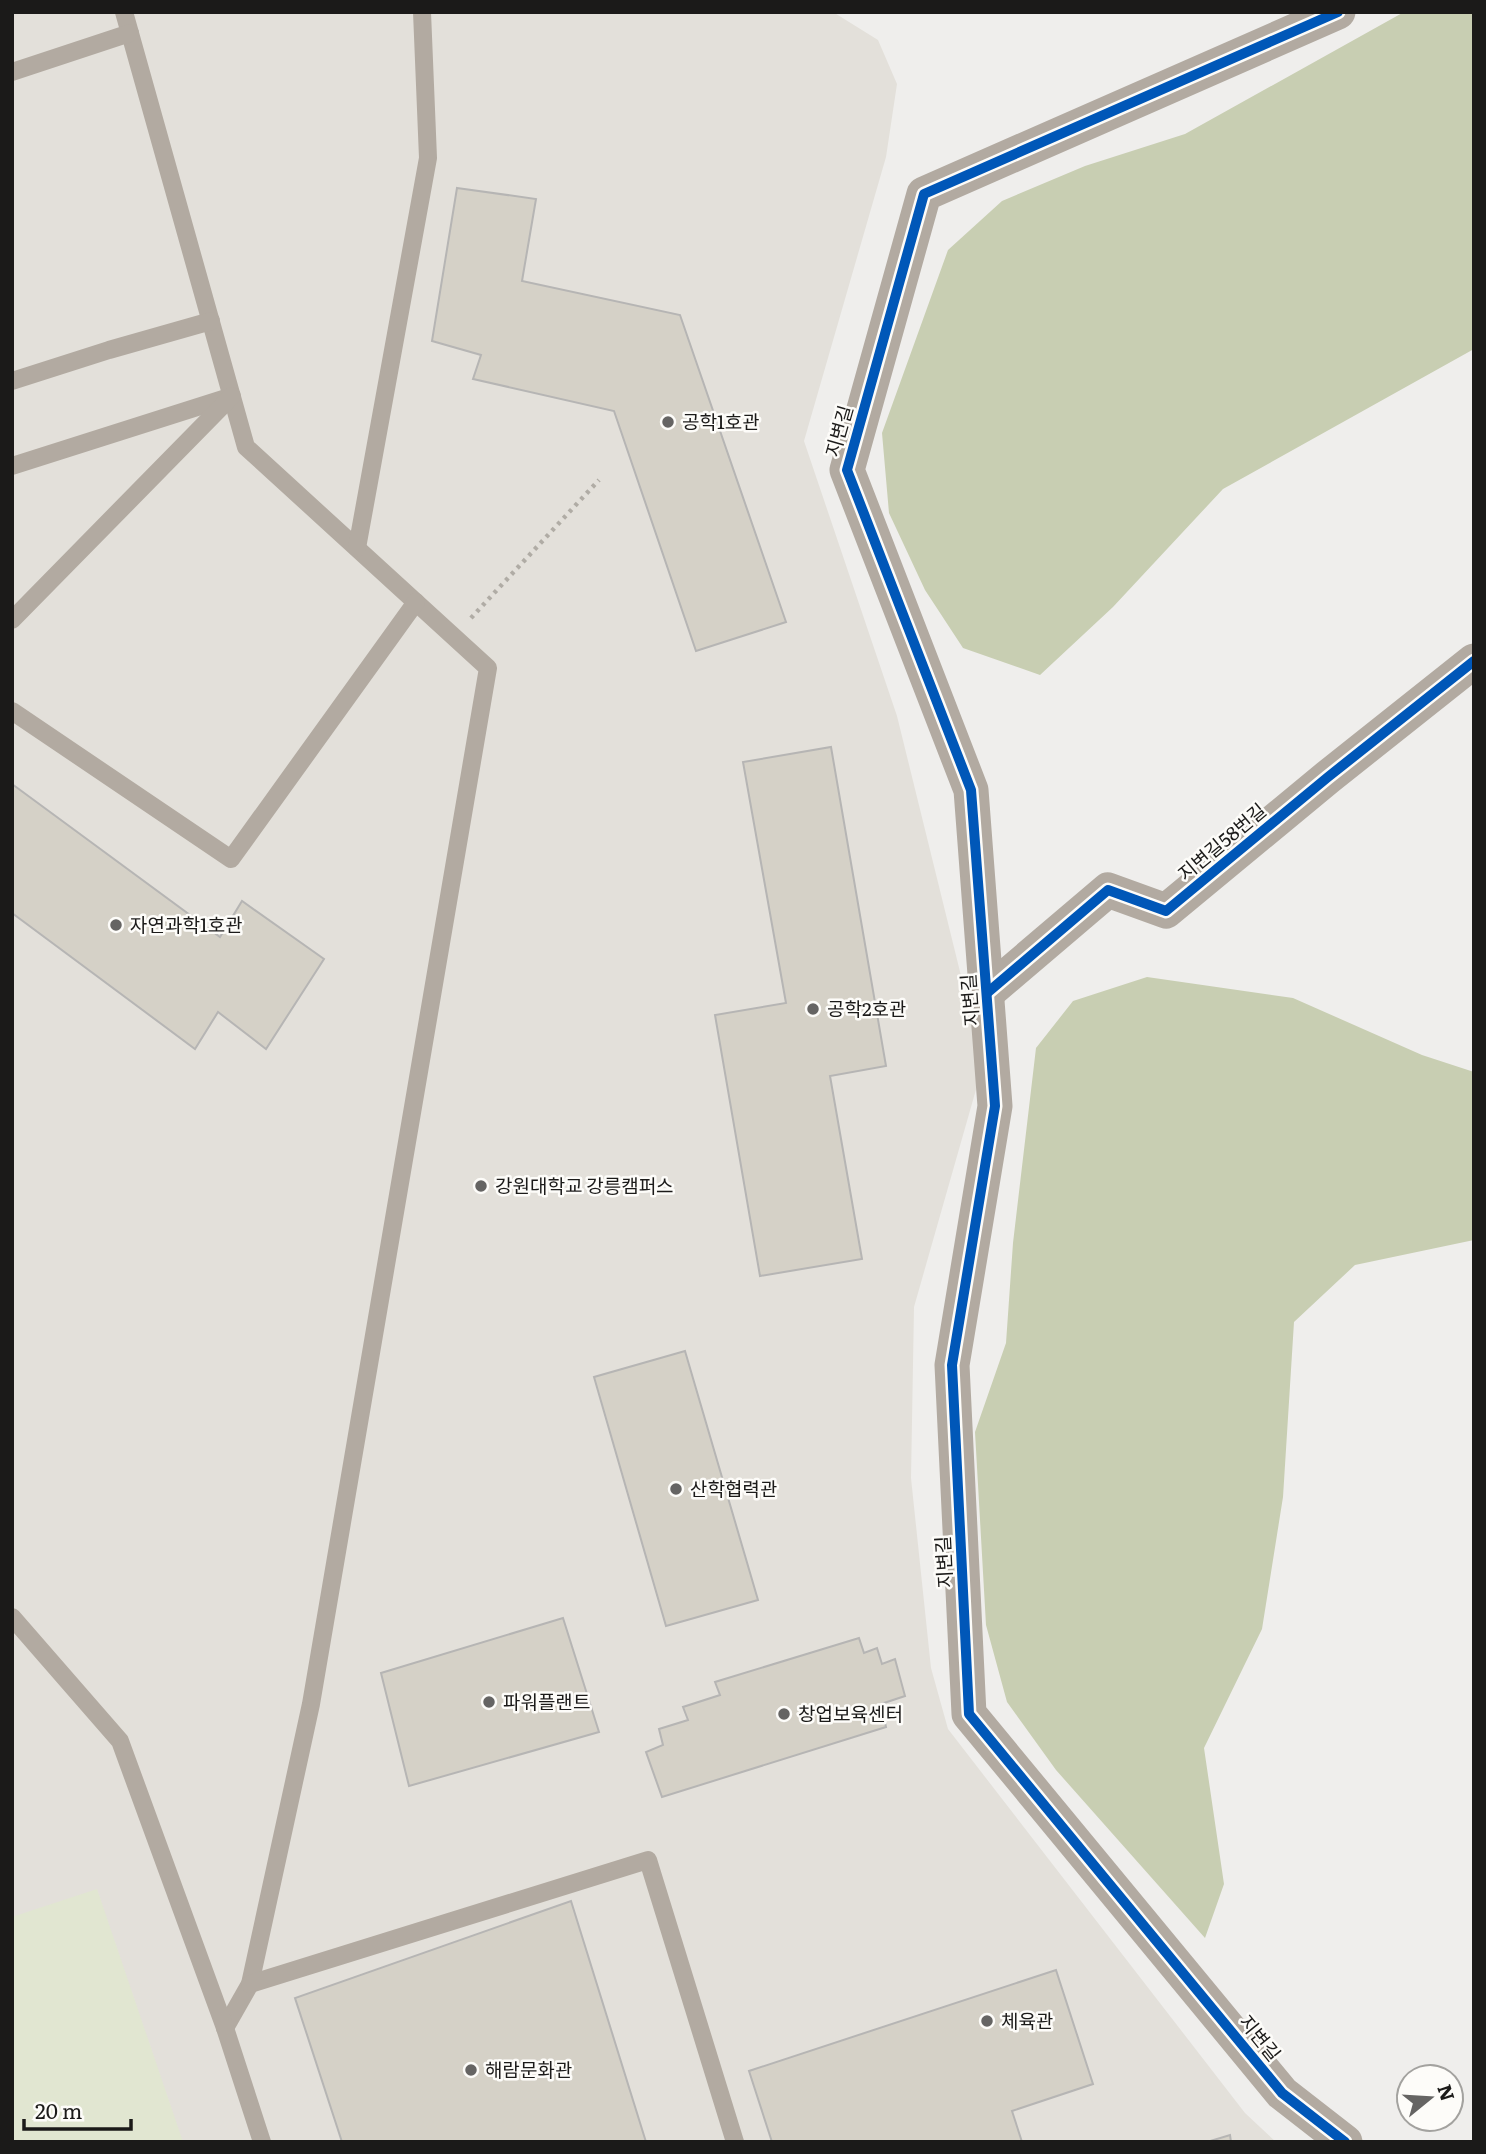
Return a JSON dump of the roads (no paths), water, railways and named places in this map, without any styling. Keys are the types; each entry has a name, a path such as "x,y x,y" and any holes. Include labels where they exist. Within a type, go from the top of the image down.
{"street":[{"name":"지변길","path":"1338,12 924,194 847,470 971,790 995,1106 952,1365 969,1714 1282,2093 1345,2142"},
{"name":"지변길58번길","path":"987,993 1108,890 1166,911 1474,661"}],"lane":[{"path":"124,12 246,447 488,668 314,1690 250,1984 225,2028"},
{"path":"357,548 428,158 422,12"},
{"path":"12,72 130,33"},
{"path":"12,381 211,321"},
{"path":"12,466 232,396"},
{"path":"12,621 232,396"},
{"path":"12,711 231,859 416,602"},
{"path":"12,1617 120,1741 225,2028 262,2142"},
{"path":"250,1984 648,1860 735,2142"}],"place":[{"name":"공학1호관","path":"668,422"},
{"name":"자연과학1호관","path":"116,925"},
{"name":"공학2호관","path":"813,1009"},
{"name":"강원대학교 강릉캠퍼스","path":"481,1186"},
{"name":"산학협력관","path":"676,1489"},
{"name":"파워플랜트","path":"489,1702"},
{"name":"창업보육센터","path":"784,1714"},
{"name":"체육관","path":"987,2021"},
{"name":"해람문화관","path":"471,2070"}]}
